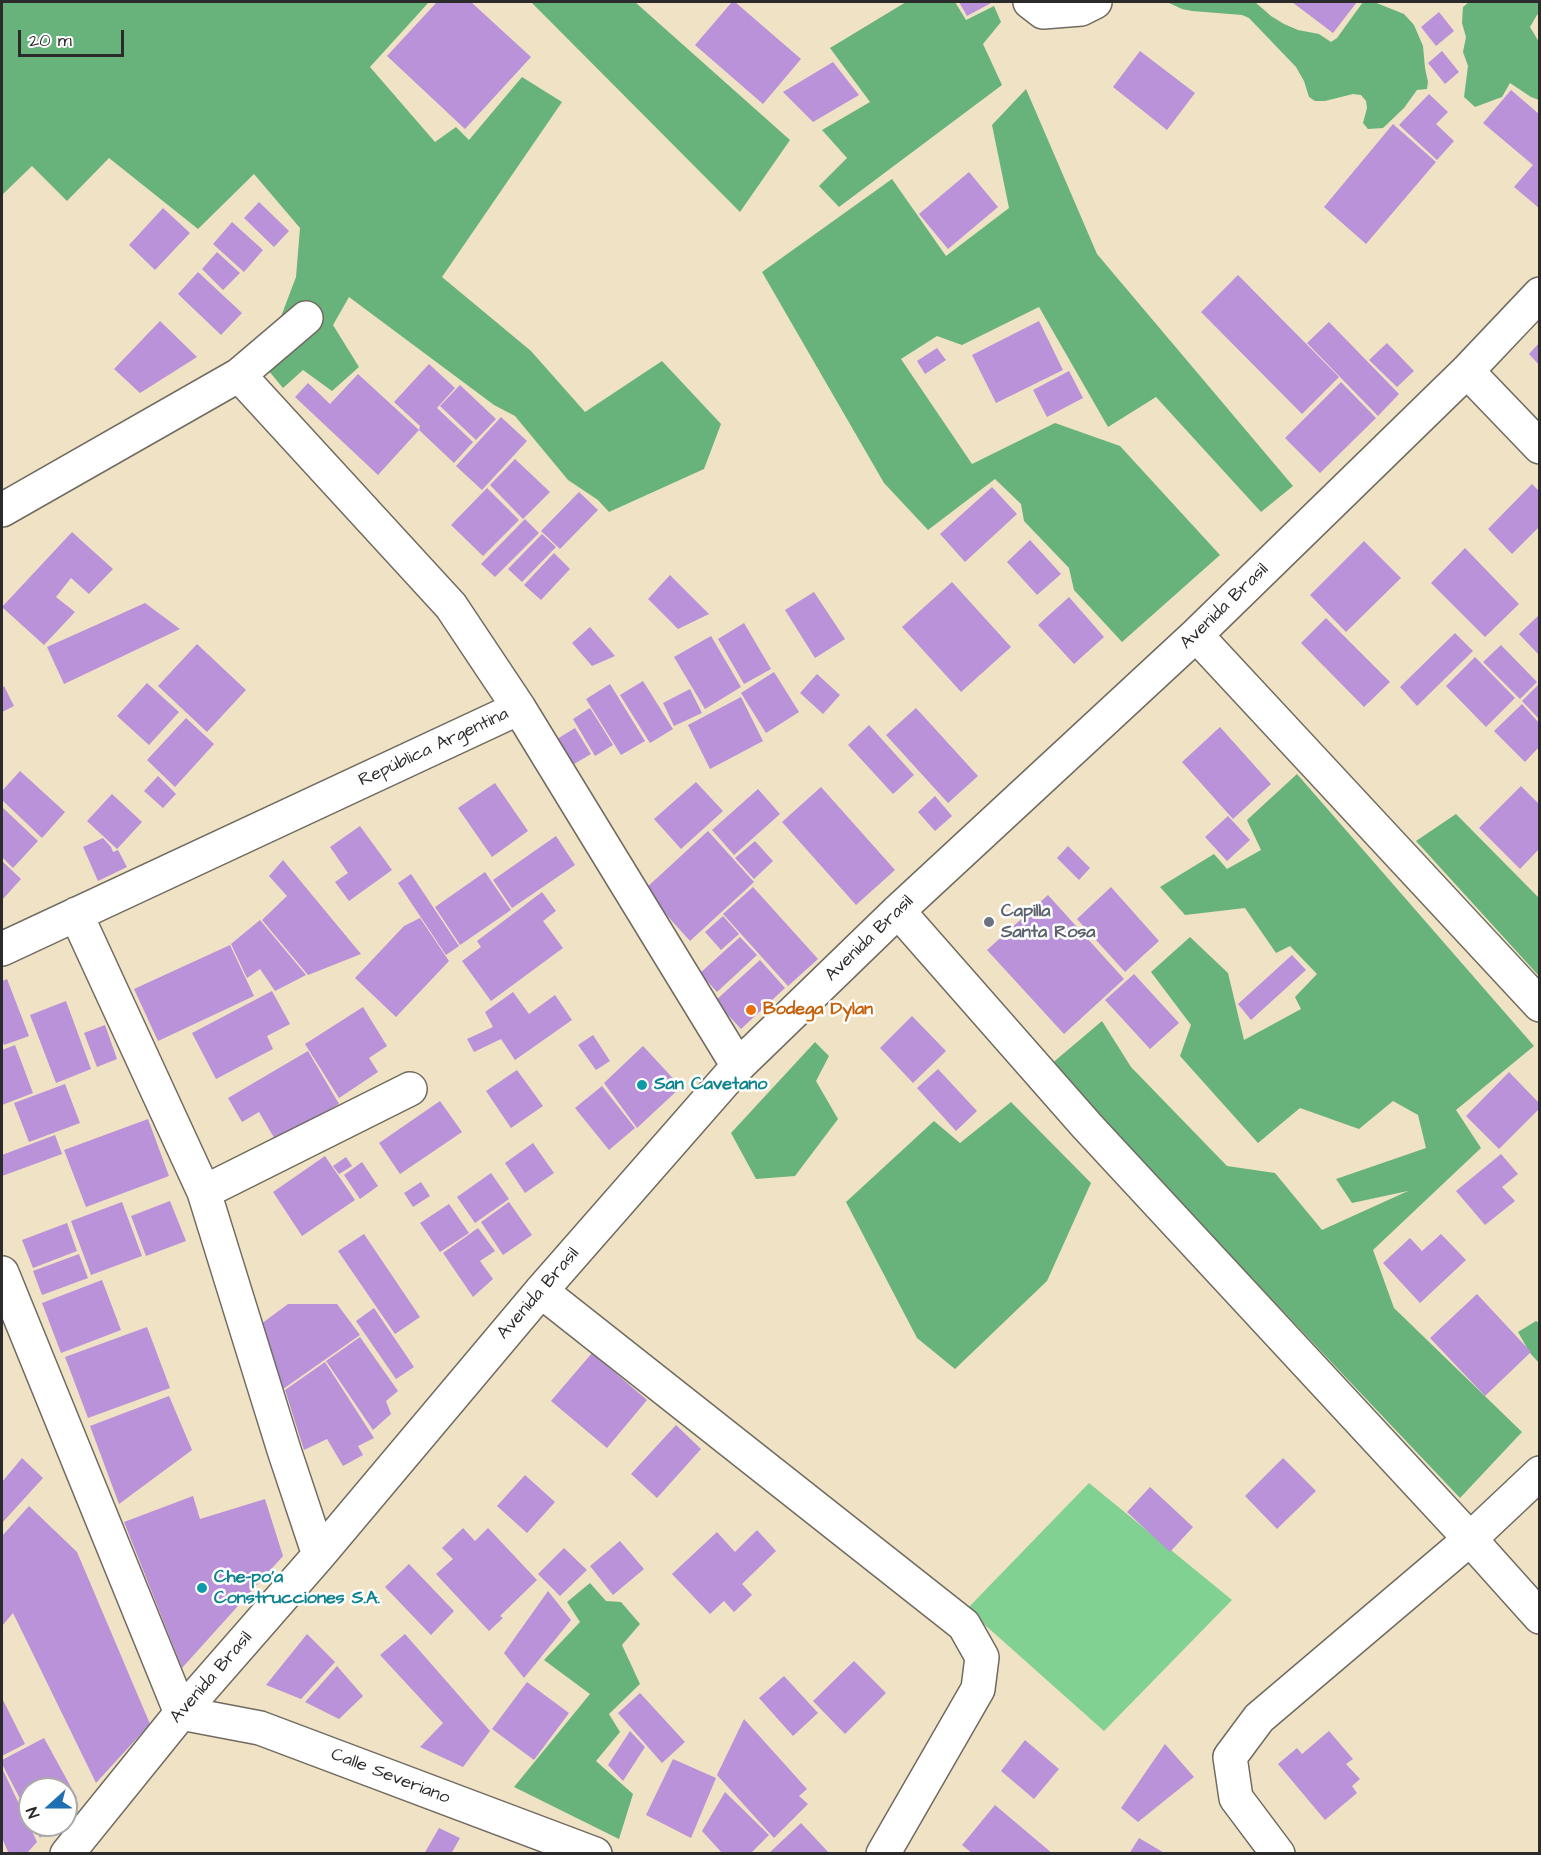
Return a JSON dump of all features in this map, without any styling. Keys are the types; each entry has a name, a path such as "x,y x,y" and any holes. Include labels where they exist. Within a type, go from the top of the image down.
{"street":[{"path":"1030,2 1043,12 1081,9 1095,2"},
{"name":"Avenida Brasil","path":"67,1854 181,1713 319,1555 541,1291 738,1066 898,911 1196,635 1467,371 1539,294"},
{"path":"2,510 239,375 306,318"},
{"path":"1467,371 1539,447"},
{"path":"239,375 451,606 519,708"},
{"path":"1196,635 1539,1005"},
{"name":"República Argentina","path":"2,949 519,708 738,1066"},
{"path":"898,911 1087,1126 1470,1539 1539,1617"},
{"path":"76,914 204,1192 280,1439 319,1555"},
{"path":"204,1192 410,1089"},
{"path":"2,1273 181,1713"},
{"path":"541,1291 963,1624 982,1657 978,1689 884,1854"},
{"path":"1278,1854 1236,1798 1230,1757 1259,1718 1470,1539 1539,1473"},
{"name":"Calle Severiano","path":"181,1713 260,1728 595,1854"}],"green space":[{"path":"2,2 429,2 370,67 435,142 456,127 469,140 522,77 562,102 442,277 531,351 585,412 662,361 721,424 704,469 609,512 598,500 568,480 515,416 494,405 349,297 333,325 359,367 332,391 303,370 283,388 263,364 296,277 300,228 254,174 198,229 109,158 67,201 32,166 2,195"},
{"path":"531,2 635,2 790,140 740,212"},
{"path":"906,2 955,2 966,20 994,6 1001,22 983,44 1002,85 839,207 819,186 847,158 822,130 870,102 830,48"},
{"path":"1167,2 1255,2 1284,24 1298,30 1319,34 1331,42 1337,38 1363,2 1374,2 1404,14 1414,25 1423,46 1427,89 1417,90 1404,108 1383,128 1368,129 1363,123 1367,108 1366,101 1361,95 1353,94 1325,101 1315,101 1309,97 1296,67 1249,18 1242,15 1192,11"},
{"path":"1469,2 1539,2 1539,14 1530,27 1539,42 1539,100 1510,83 1502,97 1475,107 1464,97 1468,66 1463,52 1466,37 1462,23 1463,7"},
{"path":"1026,89 1097,254 1293,486 1261,512 1156,397 1108,427 1039,307 962,345 937,336 901,359 972,464 1055,423 1120,446 1220,555 1122,642 1074,590 1069,568 1024,521 1021,504 995,479 928,530 884,483 762,272 892,179 946,256 1009,208 992,125"},
{"path":"1297,774 1534,1046 1456,1110 1481,1148 1373,1250 1394,1308 1522,1432 1460,1498 1050,1065 1102,1021 1131,1067 1227,1166 1275,1173 1322,1230 1408,1191 1352,1203 1336,1179 1426,1148 1418,1115 1393,1101 1359,1129 1300,1108 1258,1143 1180,1056 1191,1025 1151,972 1190,937 1228,973 1244,1040 1301,1009 1295,997 1317,974 1290,946 1276,953 1245,908 1185,915 1160,887 1214,854 1227,869 1261,850 1247,820"},
{"path":"1456,814 1539,898 1539,976 1416,841"},
{"path":"815,1042 829,1056 816,1081 838,1119 795,1176 756,1179 731,1133"},
{"path":"1011,1102 1091,1183 1047,1281 955,1369 917,1338 846,1202 934,1121 960,1143"},
{"path":"1536,1321 1539,1323 1539,1363 1530,1353 1518,1332"},
{"path":"1089,1483 1232,1600 1104,1731 967,1609"},
{"path":"590,1583 606,1601 621,1602 640,1624 622,1645 640,1684 609,1714 620,1732 596,1761 633,1794 619,1839 514,1787 590,1694 544,1660 580,1622 567,1602"}],"building":[{"path":"437,2 471,2 531,57 465,129 387,56"},
{"path":"732,2 735,2 801,59 763,104 695,45"},
{"path":"959,2 993,2 967,16"},
{"path":"1292,2 1357,2 1333,33"},
{"path":"1439,12 1454,31 1436,46 1421,27"},
{"path":"1140,51 1195,93 1167,130 1113,87"},
{"path":"1442,51 1459,72 1445,84 1428,63"},
{"path":"833,62 859,95 813,122 783,92"},
{"path":"1511,90 1539,114 1539,208 1514,187 1533,165 1483,123"},
{"path":"1429,94 1448,112 1436,124 1454,141 1437,160 1399,125"},
{"path":"1393,124 1436,162 1366,244 1324,207"},
{"path":"969,172 998,207 948,249 919,214"},
{"path":"259,202 289,231 274,247 244,218"},
{"path":"163,208 190,233 155,270 129,245"},
{"path":"232,222 263,250 244,272 213,244"},
{"path":"217,252 240,273 223,290 202,269"},
{"path":"198,272 242,313 221,335 178,294"},
{"path":"1238,275 1339,377 1302,414 1201,312"},
{"path":"160,321 197,357 140,393 114,369"},
{"path":"1039,321 1063,370 996,403 972,355"},
{"path":"1329,322 1399,394 1378,416 1307,343"},
{"path":"1387,343 1414,371 1397,387 1369,360"},
{"path":"1539,343 1539,365 1529,354"},
{"path":"937,348 946,360 925,374 917,361"},
{"path":"429,364 455,388 437,408 473,442 454,463 419,430 420,426 394,402"},
{"path":"1069,371 1083,398 1047,417 1033,390"},
{"path":"358,374 419,430 378,475 295,397 308,383 330,404"},
{"path":"1341,382 1376,418 1320,473 1285,438"},
{"path":"460,385 496,419 476,440 440,406"},
{"path":"501,417 527,441 482,490 456,466"},
{"path":"515,459 550,492 523,519 490,485"},
{"path":"1532,484 1539,491 1539,527 1512,554 1488,529"},
{"path":"992,487 1017,514 965,562 940,534"},
{"path":"487,488 519,520 483,556 451,525"},
{"path":"579,492 598,510 560,549 541,531"},
{"path":"525,519 539,533 495,577 481,564"},
{"path":"72,532 113,569 89,594 71,578 56,597 75,612 44,645 2,607"},
{"path":"542,534 556,547 522,582 508,569"},
{"path":"1030,540 1061,574 1037,595 1007,562"},
{"path":"1364,541 1401,578 1346,632 1310,595"},
{"path":"1465,548 1519,604 1485,637 1431,583"},
{"path":"554,553 570,569 541,600 524,585"},
{"path":"670,575 709,614 678,629 648,599"},
{"path":"952,582 1011,647 961,692 902,627"},
{"path":"814,592 845,639 815,658 785,610"},
{"path":"1069,597 1104,637 1074,664 1038,625"},
{"path":"145,603 180,629 64,684 47,647"},
{"path":"1539,615 1539,655 1519,634"},
{"path":"1326,618 1390,682 1364,707 1301,643"},
{"path":"744,623 771,669 744,684 718,639"},
{"path":"590,627 615,656 592,666 572,643"},
{"path":"1455,633 1473,651 1417,706 1400,687"},
{"path":"711,636 741,687 705,709 674,657"},
{"path":"197,644 246,690 207,732 158,686"},
{"path":"1501,645 1537,682 1520,699 1483,662"},
{"path":"1475,657 1515,698 1486,727 1446,686"},
{"path":"774,672 799,712 766,733 741,693"},
{"path":"817,674 840,695 823,714 800,693"},
{"path":"643,681 673,729 650,743 620,695"},
{"path":"147,683 179,712 149,745 117,716"},
{"path":"610,684 645,741 621,755 586,699"},
{"path":"1539,684 1539,719 1522,701"},
{"path":"4,686 14,706 2,712 2,688"},
{"path":"690,689 702,713 674,726 663,703"},
{"path":"741,697 763,741 710,769 688,725"},
{"path":"1522,704 1539,723 1539,747 1525,762 1494,731"},
{"path":"590,708 613,745 595,756 573,719"},
{"path":"916,708 978,776 948,803 886,735"},
{"path":"186,718 214,744 175,787 147,760"},
{"path":"869,725 914,775 893,794 848,745"},
{"path":"1220,727 1271,784 1233,819 1182,762"},
{"path":"575,728 591,754 564,770 549,744"},
{"path":"20,771 65,812 42,838 2,800 2,791"},
{"path":"158,776 176,794 163,808 144,791"},
{"path":"696,782 723,811 681,849 654,819"},
{"path":"495,783 528,831 492,857 458,808"},
{"path":"1521,786 1539,804 1539,849 1520,869 1479,828"},
{"path":"821,787 895,870 856,905 782,822"},
{"path":"758,789 780,814 734,855 712,830"},
{"path":"112,794 142,822 117,849 87,821"},
{"path":"935,796 952,816 935,831 918,812"},
{"path":"2,807 38,841 13,868 2,857"},
{"path":"1228,816 1250,840 1227,861 1205,837"},
{"path":"360,826 392,870 349,901 335,882 348,873 330,847"},
{"path":"708,831 754,882 690,941 644,890"},
{"path":"556,836 575,865 512,908 493,880"},
{"path":"103,838 113,852 118,850 127,867 98,881 83,847"},
{"path":"755,841 773,861 754,879 735,858"},
{"path":"1068,846 1090,868 1079,880 1057,858"},
{"path":"283,860 361,954 308,975 262,920 287,896 269,876"},
{"path":"2,861 21,879 2,900"},
{"path":"485,872 511,910 460,945 435,907"},
{"path":"411,874 459,946 446,955 398,883"},
{"path":"753,887 818,959 788,986 723,914"},
{"path":"1111,887 1159,941 1125,972 1077,919"},
{"path":"542,892 556,911 543,921 563,948 491,1001 462,961 481,947 477,941"},
{"path":"1048,895 1124,979 1064,1034 987,950"},
{"path":"723,916 739,934 721,950 705,932"},
{"path":"420,918 449,961 396,1017 355,978 404,926"},
{"path":"260,920 306,975 275,991 260,969 247,978 231,944"},
{"path":"740,937 757,955 717,992 700,973"},
{"path":"230,945 254,996 158,1041 134,989"},
{"path":"1292,955 1306,970 1251,1020 1238,1004"},
{"path":"760,960 785,988 741,1029 715,1001"},
{"path":"1134,974 1179,1023 1150,1049 1105,1000"},
{"path":"7,979 29,1036 4,1045 2,1039 2,981"},
{"path":"272,991 290,1024 267,1036 273,1049 216,1079 192,1033"},
{"path":"513,992 529,1014 555,995 572,1020 515,1060 501,1039 474,1052 467,1039 493,1027 485,1012"},
{"path":"66,1001 91,1069 56,1083 30,1015"},
{"path":"363,1007 387,1046 369,1058 378,1072 339,1098 305,1044"},
{"path":"912,1016 946,1051 913,1083 880,1048"},
{"path":"105,1025 117,1059 97,1067 84,1033"},
{"path":"593,1035 610,1061 596,1070 578,1045"},
{"path":"15,1045 33,1093 2,1105 2,1050"},
{"name":"San Cavetano","path":"643,1046 681,1087 637,1128 604,1083"},
{"path":"308,1051 339,1104 276,1141 259,1112 242,1122 228,1098"},
{"path":"938,1069 977,1111 956,1131 917,1088"},
{"path":"517,1070 543,1106 511,1128 486,1091"},
{"path":"1509,1072 1539,1103 1539,1109 1499,1149 1466,1116"},
{"path":"65,1084 80,1123 29,1142 14,1103"},
{"path":"602,1086 635,1128 609,1150 575,1108"},
{"path":"440,1101 462,1132 400,1174 379,1143"},
{"path":"148,1119 169,1176 86,1207 64,1150"},
{"path":"55,1135 62,1154 2,1176 2,1155"},
{"path":"533,1143 554,1173 525,1193 505,1163"},
{"path":"1501,1154 1518,1174 1502,1187 1515,1201 1485,1225 1456,1191"},
{"path":"325,1156 355,1200 302,1236 273,1192"},
{"path":"346,1157 352,1166 339,1174 333,1166"},
{"path":"362,1162 378,1186 360,1199 344,1175"},
{"path":"491,1173 509,1199 475,1223 457,1197"},
{"path":"421,1182 430,1196 413,1207 404,1193"},
{"path":"170,1201 186,1241 146,1256 131,1216"},
{"path":"122,1202 142,1256 91,1275 71,1221"},
{"path":"509,1202 532,1235 503,1255 481,1222"},
{"path":"449,1204 469,1233 440,1252 420,1223"},
{"path":"67,1223 77,1251 33,1268 22,1240"},
{"path":"478,1228 495,1251 480,1261 493,1279 473,1297 443,1253"},
{"path":"364,1234 420,1317 395,1334 338,1251"},
{"path":"1441,1234 1466,1260 1420,1303 1383,1263 1410,1238 1422,1251"},
{"path":"79,1254 88,1278 42,1295 33,1271"},
{"path":"102,1280 121,1330 61,1353 42,1303"},
{"path":"1477,1294 1531,1352 1485,1396 1430,1338"},
{"path":"288,1304 337,1304 360,1335 283,1389 261,1324"},
{"path":"374,1308 414,1367 396,1379 356,1321"},
{"path":"147,1327 170,1388 88,1418 65,1357"},
{"path":"360,1337 398,1391 386,1401 391,1414 373,1430 326,1361"},
{"path":"592,1353 647,1400 607,1448 551,1401"},
{"path":"325,1362 374,1438 358,1446 363,1455 343,1466 327,1439 304,1450 285,1390"},
{"path":"169,1396 192,1450 119,1504 90,1426"},
{"path":"676,1425 701,1449 657,1498 631,1474"},
{"path":"22,1458 43,1478 2,1523 2,1482"},
{"path":"1283,1458 1316,1491 1277,1529 1245,1496"},
{"path":"525,1475 555,1502 527,1533 497,1506"},
{"path":"1150,1487 1193,1527 1170,1552 1127,1512"},
{"name":"Che-po'a Construcciones S.A.","path":"193,1496 200,1519 265,1499 283,1556 182,1668 124,1522"},
{"path":"29,1506 77,1552 150,1724 96,1783 13,1613 2,1626 2,1536"},
{"path":"463,1528 475,1541 488,1528 537,1580 500,1616 503,1618 489,1631 436,1574 453,1559 442,1548"},
{"path":"757,1530 776,1551 742,1584 752,1595 734,1612 724,1601 710,1614 672,1574 717,1532 735,1552"},
{"path":"620,1541 644,1569 613,1595 590,1566"},
{"path":"564,1548 587,1570 560,1596 538,1574"},
{"path":"409,1564 454,1611 431,1635 385,1587"},
{"path":"548,1591 571,1620 524,1678 504,1653"},
{"path":"307,1634 335,1662 301,1699 266,1685"},
{"path":"405,1634 490,1731 463,1767 420,1747 443,1723 380,1655"},
{"path":"854,1661 886,1693 845,1734 813,1701"},
{"path":"337,1666 363,1696 339,1719 305,1702"},
{"path":"784,1676 818,1713 793,1736 759,1698"},
{"path":"527,1682 569,1713 534,1760 492,1729"},
{"path":"640,1693 685,1742 662,1763 618,1713"},
{"path":"2,1698 25,1744 2,1756"},
{"path":"744,1719 807,1789 799,1796 808,1804 774,1838 717,1775"},
{"path":"630,1731 645,1747 623,1781 608,1765"},
{"path":"1329,1731 1353,1759 1346,1764 1360,1779 1352,1786 1357,1793 1325,1820 1278,1764 1297,1748 1302,1754"},
{"path":"44,1738 65,1777 18,1777 18,1795 2,1760"},
{"path":"1025,1740 1059,1769 1034,1799 1001,1771"},
{"path":"1165,1744 1194,1777 1138,1822 1121,1808"},
{"path":"673,1759 716,1778 691,1838 646,1815"},
{"path":"2,1768 18,1802 18,1837 35,1837 37,1842 26,1854 9,1854 2,1838"},
{"path":"725,1792 769,1835 750,1854 723,1854 702,1831"},
{"path":"995,1805 1053,1854 973,1854 962,1845"},
{"path":"801,1823 830,1854 768,1854"},
{"path":"439,1828 460,1838 451,1854 424,1854"},
{"path":"1139,1838 1166,1854 1129,1854"}],"place":[{"name":"Capilla Santa Rosa","path":"989,922"},
{"name":"Bodega Dylan","path":"751,1010"},
{"name":"San Cavetano","path":"642,1085"},
{"name":"Che-po'a Construcciones S.A.","path":"202,1588"}]}
